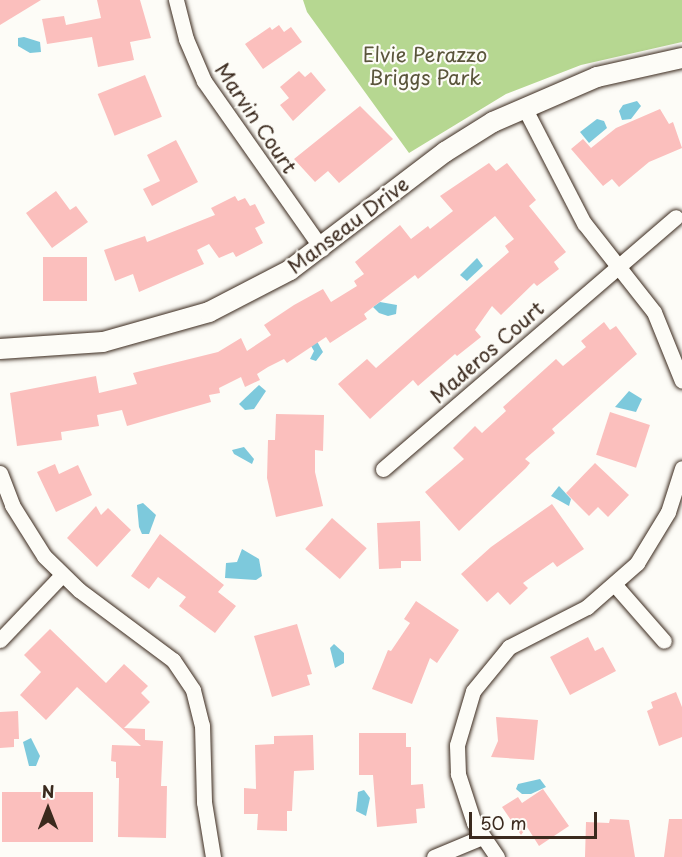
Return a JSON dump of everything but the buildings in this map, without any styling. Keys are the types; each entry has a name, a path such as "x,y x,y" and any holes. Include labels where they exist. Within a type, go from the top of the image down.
{"street":[{"name":"Marvin Court","path":"176,0 186,39 204,81 322,249"},
{"name":"Manseau Drive","path":"0,349 67,347 156,330 242,297 322,249 445,152 524,107 597,77 682,58"},
{"path":"524,107 563,188 662,325 682,381"},
{"name":"Maderos Court","path":"383,469 676,217"},
{"path":"497,857 482,837 462,791 457,760 462,717 473,691 509,647 587,607 615,585 655,539 668,512 682,468"},
{"path":"0,473 29,537 62,575 173,660 193,690 202,725 204,802 213,857"},
{"path":"0,640 62,575"},
{"path":"615,585 664,641"},
{"path":"434,857 482,837"}],"green space":[{"name":"Elvie Perazzo Briggs Park","path":"303,0 682,0 682,42 581,65 506,94 409,153 307,12"}],"water":[{"path":"24,37 40,42 41,52 30,53 18,46 18,38"},
{"path":"637,101 641,106 631,119 622,120 619,111 623,105"},
{"path":"597,119 604,121 607,128 589,143 580,132"},
{"path":"477,258 483,266 467,281 460,275"},
{"path":"380,302 397,305 396,314 388,316 379,313 373,307"},
{"path":"314,336 323,352 316,361 310,359 314,351 307,339"},
{"path":"259,385 266,391 254,409 245,410 239,404"},
{"path":"629,391 642,399 636,412 615,407"},
{"path":"244,447 254,459 252,464 234,454 232,450"},
{"path":"559,486 571,499 569,506 551,496"},
{"path":"143,503 156,515 149,534 142,534 139,527 137,505"},
{"path":"242,549 259,559 262,576 256,580 225,578 226,563 237,562"},
{"path":"334,644 344,653 344,663 335,668 330,648"},
{"path":"31,738 40,756 36,766 29,766 23,742"},
{"path":"540,779 546,787 531,794 522,794 516,789 518,784"},
{"path":"364,790 370,798 366,816 356,811 358,792"}]}
